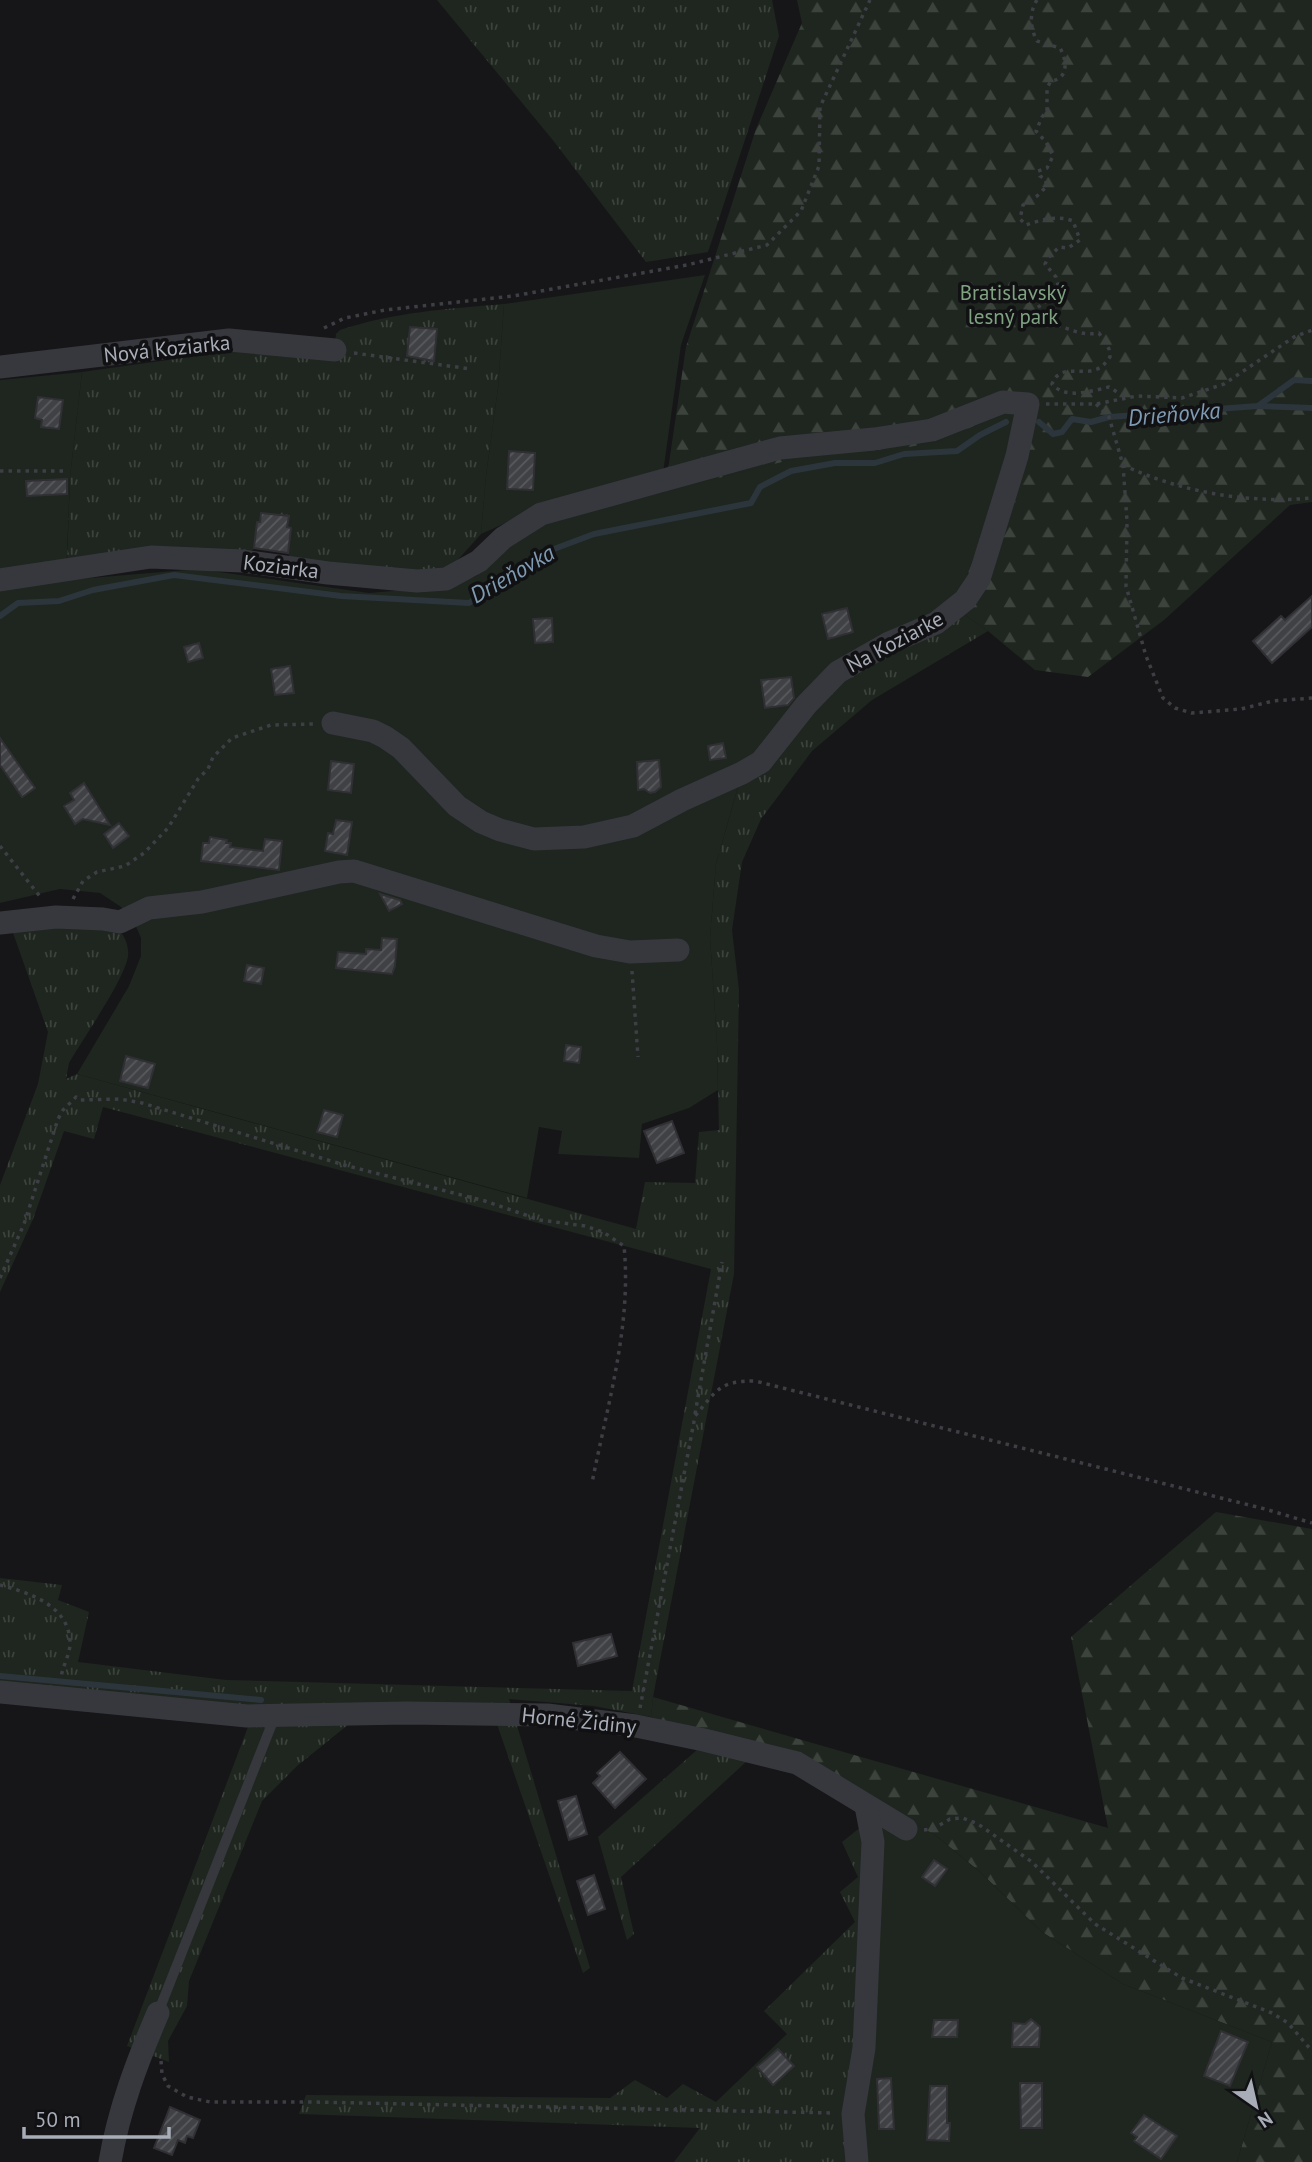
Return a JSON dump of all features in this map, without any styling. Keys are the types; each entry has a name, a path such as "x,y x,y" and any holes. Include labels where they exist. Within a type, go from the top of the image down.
{"street":[{"name":"Nová Koziarka","path":"0,367 229,340 335,350"},
{"name":"Koziarka","path":"0,580 151,557 242,561 328,573 418,581 446,579 479,561 503,538 541,514 780,447 874,439 932,430 1003,402 1028,404"},
{"name":"Na Koziarke","path":"333,723 373,731 385,737 401,748 457,806 481,822 500,830 534,839 584,837 633,826 682,800 742,774 766,757 806,705 838,673 889,643 936,624 965,600 979,579 1017,456 1028,404"},
{"path":"0,923 62,917 120,922 149,908 202,902 354,871 596,946 630,953 678,950"},
{"name":"Horné Židiny","path":"0,1692 224,1715 547,1715 636,1726 797,1763 906,1829"},
{"path":"857,2162 853,2114 865,2035 873,1842 866,1806"},
{"path":"110,2162 116,2128 131,2077 158,2013"}],"lane":[{"path":"158,2013 275,1715"}],"path":[{"path":"302,346 327,327 345,318 385,310 513,296 687,265 767,245 801,211 819,166 820,107 870,0"},
{"path":"1037,0 1032,7 1031,16 1034,34 1037,41 1060,48 1066,69 1063,75 1051,81 1047,88 1047,111 1036,131 1053,156 1047,168 1038,170 1047,186 1023,205 1020,219 1026,225 1042,220 1066,218 1073,221 1080,240 1068,248 1059,247 1048,258 1045,264 1056,277 1060,293 1043,301 1026,316 1040,316 1077,334 1099,333 1109,349 1110,357 1101,368 1091,371 1067,370 1054,378 1052,384 1056,390 1077,394 1109,387 1127,398"},
{"path":"1028,404 1096,404 1137,396 1182,398 1224,384 1294,337 1312,330"},
{"path":"335,350 471,369"},
{"path":"1096,404 1109,417 1123,465 1127,521 1126,586 1146,656 1163,698 1175,708 1192,713 1241,709 1273,701 1312,698"},
{"path":"1123,465 1148,477 1240,498 1312,498"},
{"path":"0,471 66,471"},
{"path":"0,846 62,917 83,881 97,872 125,866 144,853 168,828 198,779 208,769 213,757 233,738 271,725 333,723"},
{"path":"630,953 638,1057"},
{"path":"0,1278 24,1224 58,1119 76,1097 80,1100 120,1099 142,1104 344,1165 485,1201 540,1220 585,1226 603,1232 624,1246 626,1263 619,1350 592,1483"},
{"path":"636,1726 722,1262"},
{"path":"695,1416 718,1389 733,1381 755,1381 1312,1523"},
{"path":"0,1585 34,1596 48,1604 60,1614 66,1624 70,1646 55,1699"},
{"path":"906,1829 933,1829 950,1819 963,1818 978,1824 1032,1862 1095,1924 1182,1978 1272,2013 1288,2023 1312,2052"},
{"path":"161,2051 162,2074 168,2086 187,2097 210,2102 853,2114"}],"green space":[{"path":"437,0 772,0 779,36 708,252 646,262 552,139"},
{"name":"Bratislavský lesný park","path":"797,0 1312,0 1312,502 1290,505 1164,620 1088,677 1035,670 988,631 956,609 662,511 686,347 756,129 802,23"},
{"path":"705,275 681,345 663,473 530,512 481,534 498,388 504,304"},
{"path":"504,304 498,388 481,534 446,573 291,560 288,553 291,528 287,527 288,517 257,522 254,549 246,555 67,563 70,477 82,372 233,351 334,358 336,334 340,330 401,315"},
{"path":"82,372 70,477 66,580 198,569 369,593 451,586 476,576 537,524 790,460 861,448 876,454 938,441 1005,413 1019,414 979,548 963,584 952,599 934,613 898,629 742,773 716,864 710,937 718,1090 689,1108 642,1124 639,1158 558,1154 562,1131 539,1127 527,1198 77,1074 129,986 141,956 141,938 134,922 121,907 100,893 60,889 0,903 0,380"},
{"path":"956,609 988,631 872,700 812,751 761,819 742,862 732,930 739,990 734,1274 651,1717 594,1706 509,1699 590,1968 583,1973 497,1724 349,1724 297,1766 262,1801 189,1981 187,2006 168,2041 169,2062 127,2046 248,1727 0,1703 0,1578 62,1585 58,1600 89,1612 78,1662 226,1680 632,1691 711,1269 103,1107 94,1139 64,1131 33,1219 0,1292 0,1185 38,1084 48,1032 11,927 116,926 127,944 125,966 69,1063 66,1079 77,1074 636,1229 645,1182 695,1183 699,1132 719,1130 710,937 716,864 742,773 806,705"},
{"path":"1216,1512 1312,1529 1312,2162 1237,2162 1272,2042 1123,1984 1042,1932 980,1872 935,1835 714,1735 651,1717 653,1697 1108,1828 1071,1637"},
{"path":"714,1735 874,1799 862,2162 674,2162 700,2128 299,2114 306,2095 610,2098 635,2080 667,2098 683,2084 716,2102 787,2034 764,2011 855,1922 840,1892 858,1877 842,1842 861,1827 859,1813 791,1770 747,1761 621,1877 634,1934 627,1940 598,1837"},
{"path":"874,1799 935,1835 980,1872 1042,1932 1123,1984 1272,2042 1237,2162 862,2162"}],"building":[{"path":"410,327 437,329 434,361 407,356"},
{"path":"38,397 63,400 59,429 41,427 42,420 35,418"},
{"path":"509,451 535,453 533,490 507,489"},
{"path":"67,479 67,494 27,496 26,481"},
{"path":"261,513 289,516 287,527 291,528 288,553 254,548 257,522 260,522"},
{"path":"1312,596 1312,627 1272,663 1253,641 1281,616 1285,620"},
{"path":"847,608 853,632 828,639 822,614"},
{"path":"552,618 553,642 535,643 533,619"},
{"path":"199,643 203,658 188,662 184,647"},
{"path":"290,666 294,693 275,695 271,669"},
{"path":"791,677 794,698 788,705 765,708 761,680"},
{"path":"0,738 35,788 22,797 0,765"},
{"path":"723,743 726,758 710,760 708,746"},
{"path":"659,760 661,787 650,793 644,789 638,790 637,762"},
{"path":"331,761 354,764 351,793 328,790"},
{"path":"84,783 110,825 83,819 75,824 64,806 74,800 70,793"},
{"path":"336,820 352,822 347,855 325,851 328,833 333,834"},
{"path":"119,823 129,836 113,848 104,834"},
{"path":"210,837 227,840 226,843 231,843 230,847 263,851 265,839 282,841 279,870 201,861 203,843 209,843"},
{"path":"380,894 400,900 402,904 389,911"},
{"path":"382,938 397,939 392,974 336,968 338,952 366,954 366,949 381,950"},
{"path":"247,965 264,968 261,984 244,981"},
{"path":"566,1045 581,1047 579,1063 564,1061"},
{"path":"126,1056 155,1064 148,1088 120,1081"},
{"path":"324,1110 343,1115 337,1137 317,1132"},
{"path":"672,1121 684,1153 657,1163 644,1131"},
{"path":"611,1634 617,1656 578,1666 573,1643"},
{"path":"620,1752 646,1779 615,1808 593,1783 600,1776 597,1773"},
{"path":"576,1796 587,1834 569,1840 558,1801"},
{"path":"934,1860 947,1869 935,1886 922,1877"},
{"path":"594,1875 605,1909 588,1915 577,1881"},
{"path":"1031,2019 1040,2027 1039,2047 1012,2047 1013,2023 1025,2024"},
{"path":"934,2020 958,2020 957,2037 932,2037"},
{"path":"1221,2031 1248,2042 1230,2086 1204,2076"},
{"path":"778,2049 794,2066 773,2085 757,2067"},
{"path":"891,2078 894,2129 879,2129 877,2079"},
{"path":"1020,2083 1042,2083 1042,2128 1021,2128"},
{"path":"930,2086 947,2086 949,2141 927,2140"},
{"path":"170,2107 200,2120 193,2138 187,2136 185,2143 178,2140 172,2155 154,2148"},
{"path":"1144,2115 1177,2136 1161,2159 1134,2141 1137,2137 1131,2133"}],"waterway":[{"name":"Drieňovka","path":"1039,422 1053,434 1062,432 1072,419 1091,422 1109,417 1258,406 1294,380 1312,381"},
{"path":"1258,406 1312,408"},
{"name":"Drieňovka","path":"0,616 18,603 59,601 93,590 174,575 341,596 469,603 554,549 594,534 751,503 760,487 791,471 835,463 875,463 904,454 957,451 1006,422"},
{"path":"0,1676 261,1700"}]}
